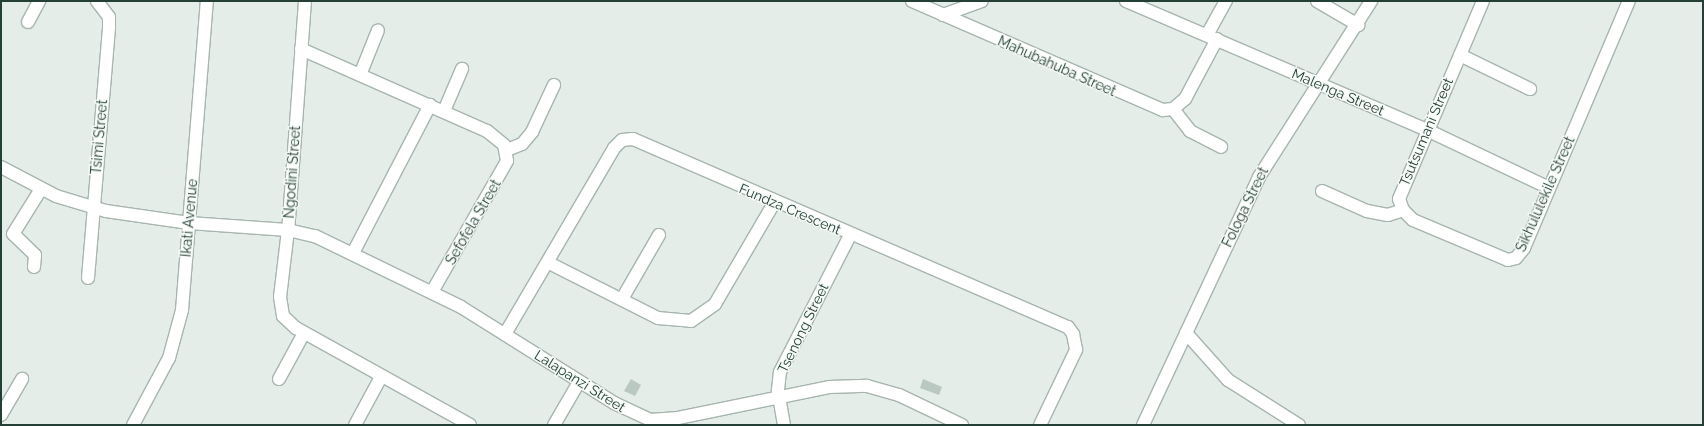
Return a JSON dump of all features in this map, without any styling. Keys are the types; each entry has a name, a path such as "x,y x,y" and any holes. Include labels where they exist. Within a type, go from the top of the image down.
{"street":[{"path":"28,22 39,1"},
{"name":"Tsimi Street","path":"88,278 92,208 109,27 109,17 97,1"},
{"name":"Ikati Avenue","path":"133,425 162,372 177,333 189,223 207,1"},
{"name":"Ngodini Street","path":"305,1 288,230 280,307 289,322 304,333 465,424"},
{"path":"912,1 943,15 982,1"},
{"name":"Malenga Street","path":"1126,1 1427,130 1549,188"},
{"path":"1222,147 1190,131 1173,109 1185,99 1226,1"},
{"path":"1317,1 1358,25"},
{"name":"Fologa Street","path":"1143,425 1259,177 1318,84 1358,25 1371,1"},
{"name":"Tsutsumani Street","path":"1402,210 1400,191 1483,1"},
{"name":"Sikhululekile Street","path":"1402,210 1413,220 1512,260 1524,248 1629,1"},
{"name":"Mahubahuba Street","path":"943,15 1148,106 1173,109"},
{"path":"360,75 378,30"},
{"path":"301,49 487,130 507,150 522,144 532,132 554,85"},
{"path":"1460,55 1530,89"},
{"path":"444,111 462,69"},
{"path":"353,254 392,184 430,105"},
{"name":"Fundza Crescent","path":"505,334 549,263 614,148 622,140 637,141 774,203 1068,327 1073,334 1076,350 1040,425"},
{"name":"Sefofela Street","path":"432,292 501,174 507,150"},
{"name":"Lalapanzi Street","path":"1,167 41,189 92,208 189,223 288,230 314,236 432,292 505,334 628,412 648,422 829,388 867,386 899,395 962,425"},
{"path":"34,267 35,255 13,234 41,189"},
{"path":"1322,192 1367,211 1388,215 1402,210"},
{"path":"549,263 669,322 701,317 715,304 774,203"},
{"name":"Tsenong Street","path":"784,425 778,397 778,380 784,362 850,235"},
{"path":"622,299 659,236"},
{"path":"279,379 304,333"},
{"path":"1186,333 1228,380 1299,425"},
{"path":"355,425 381,377"},
{"path":"1,415 22,379"},
{"path":"554,425 579,382"}],"building":[{"path":"631,379 641,385 635,396 624,391"},
{"path":"923,379 942,387 939,395 920,388"}]}
